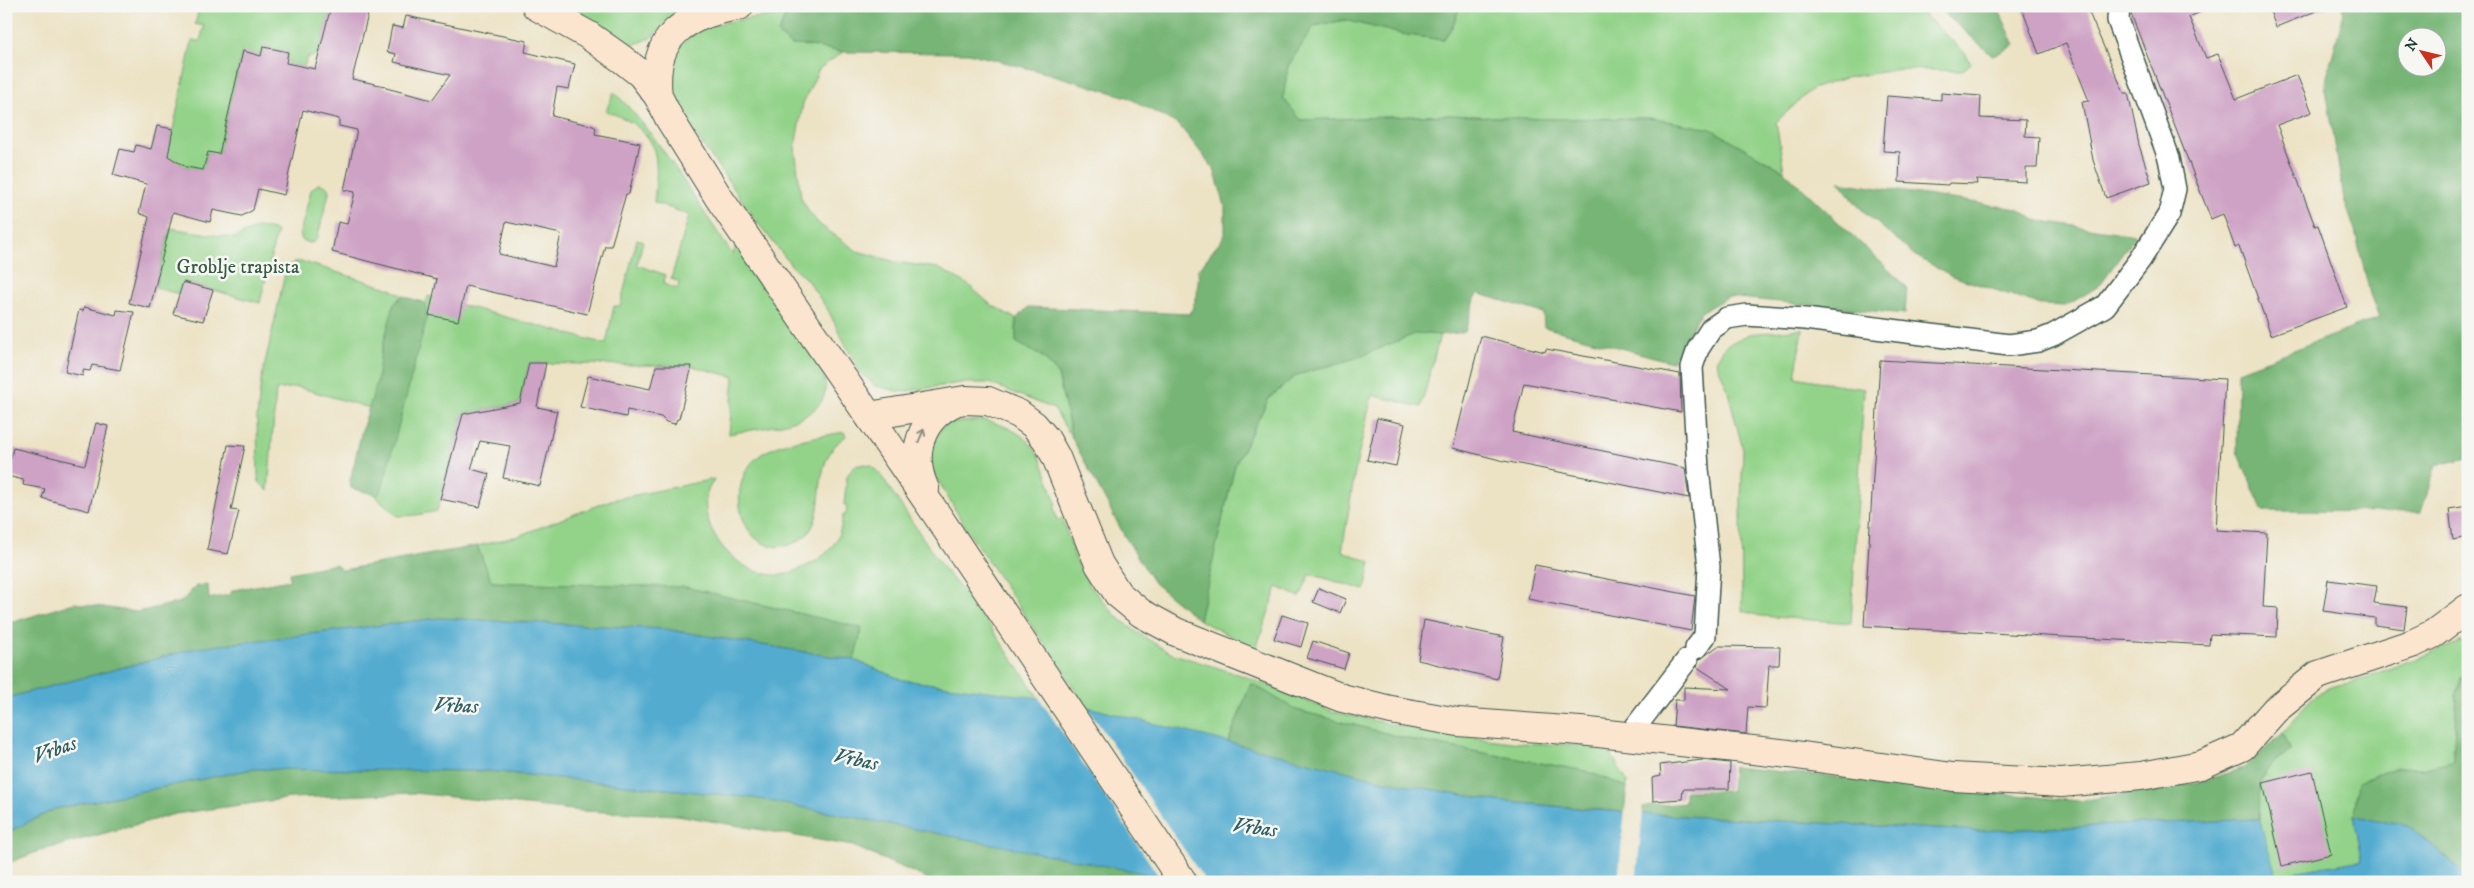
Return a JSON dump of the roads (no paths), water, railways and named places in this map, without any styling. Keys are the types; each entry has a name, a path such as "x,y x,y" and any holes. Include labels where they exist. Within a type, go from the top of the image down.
{"street":[{"path":"536,6 588,36 640,74 658,96 669,118 719,198 937,515 1183,882"},
{"path":"658,96 656,75 661,56 668,41 678,29 694,18 720,9 739,6"},
{"path":"1627,738 1704,636 1709,567 1698,469 1692,367 1702,342 1711,329 1727,318 1747,315 1805,319 2009,345 2038,341 2053,335 2105,306 2140,260 2168,214 2175,189 2169,158 2118,20 2119,6"},
{"path":"640,74 661,56"},
{"path":"869,416 959,400 988,401 1003,406 1034,425 1046,439 1056,457 1099,564 1118,594 1141,613 1176,632 1342,698 1392,710 1458,722 1580,731 1627,738 1789,754 1954,777 2061,783 2142,776 2200,765 2242,747 2275,710 2318,675 2414,643 2432,634 2468,608"},
{"path":"937,515 923,485 919,470 918,442 933,416 944,407 959,400"}],"water":[{"name":"Vrbas","path":"439,618 664,629 854,660 903,680 1039,698 1087,707 1385,781 1497,801 1643,814 1978,831 2259,819 2276,875 2362,860 2354,816 2409,825 2468,877 2468,882 1189,882 754,798 488,771 252,769 55,809 6,833 6,698 197,648"}],"park label":[{"name":"Groblje trapista","path":"238,267"}]}
